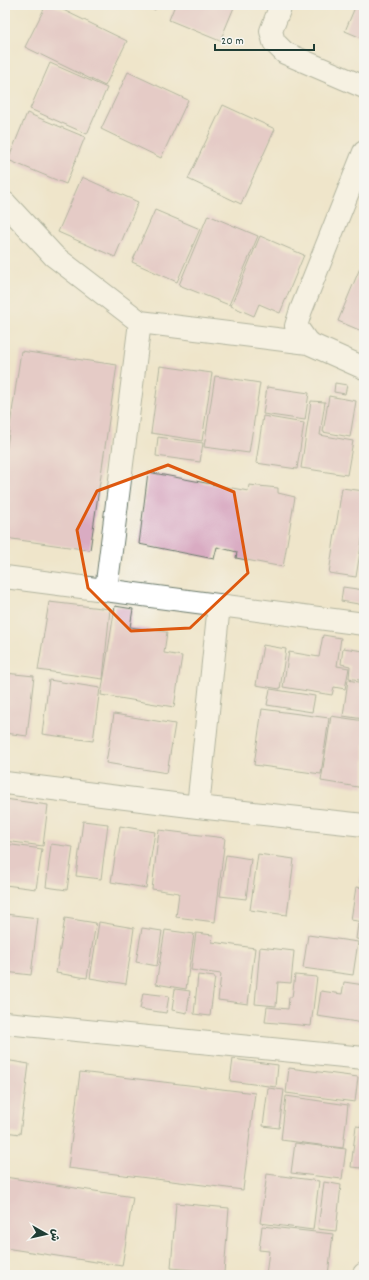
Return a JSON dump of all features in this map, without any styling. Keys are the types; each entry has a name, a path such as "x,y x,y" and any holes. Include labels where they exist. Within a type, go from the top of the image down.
{"street":[{"path":"281,5 271,31 274,42 285,53 364,87"},
{"path":"308,343 296,326 364,152"},
{"path":"5,203 54,256 140,322 308,343 364,368"},
{"path":"106,590 140,322"},
{"path":"5,577 364,624"},
{"path":"198,807 219,605"},
{"path":"5,783 198,807 364,825"},
{"path":"5,1023 364,1058"}],"highlighted area":[{"path":"168,465 234,492 248,573 190,628 131,631 88,588 77,530 97,491"}],"building":[{"path":"46,5 53,5 127,41 105,86 25,47"},
{"path":"144,5 158,5 155,10"},
{"path":"175,5 235,5 220,41 169,20"},
{"path":"356,5 364,5 364,39 345,31"},
{"path":"50,63 107,88 87,134 30,109"},
{"path":"128,72 188,100 161,158 101,129"},
{"path":"223,105 275,129 241,204 188,179"},
{"path":"27,113 85,137 66,184 8,160"},
{"path":"82,177 138,202 115,257 58,232"},
{"path":"155,210 200,229 177,282 132,262"},
{"path":"208,215 258,236 229,305 179,285"},
{"path":"260,236 304,255 280,313 259,304 254,316 231,306"},
{"path":"5,254 7,254 6,264 5,264"},
{"path":"360,268 364,269 364,332 338,321"},
{"path":"21,351 117,365 90,550 5,538 5,459"},
{"path":"160,366 212,373 202,441 151,433"},
{"path":"215,376 260,383 249,453 204,447"},
{"path":"335,383 347,385 345,394 334,392"},
{"path":"267,387 309,393 305,420 263,414"},
{"path":"329,396 356,401 350,437 323,432"},
{"path":"311,401 325,402 320,435 353,441 347,475 301,468"},
{"path":"263,416 304,423 297,469 256,463"},
{"path":"158,437 203,443 200,462 156,456"},
{"path":"148,472 248,491 249,485 278,488 278,493 295,497 283,567 236,558 237,552 217,547 214,559 139,544"},
{"path":"342,488 364,491 364,534 356,577 329,573"},
{"path":"364,560 364,575 361,574"},
{"path":"343,587 364,590 364,605 341,601"},
{"path":"49,602 110,609 103,679 38,670"},
{"path":"115,606 133,609 130,627 167,632 164,653 182,656 174,707 101,695"},
{"path":"323,635 341,638 337,666 349,668 345,689 334,687 332,695 283,687 289,652 319,657"},
{"path":"263,645 286,649 280,689 256,685"},
{"path":"343,648 364,651 364,681 349,678 350,666 341,664"},
{"path":"5,673 34,676 27,736 5,733"},
{"path":"49,680 100,688 93,741 42,734"},
{"path":"348,680 364,683 364,719 343,716"},
{"path":"270,689 315,696 312,712 267,705"},
{"path":"262,709 329,718 321,774 254,765"},
{"path":"114,714 175,724 167,773 106,763"},
{"path":"331,716 364,721 364,788 321,781"},
{"path":"5,799 48,805 43,846 5,841"},
{"path":"83,821 108,824 101,879 76,876"},
{"path":"120,826 155,832 146,888 111,882"},
{"path":"159,830 225,838 215,922 176,917 179,893 152,889"},
{"path":"5,844 42,849 36,889 5,885"},
{"path":"51,844 73,847 67,890 46,887"},
{"path":"258,854 294,859 287,915 250,910"},
{"path":"226,855 251,859 246,899 220,896"},
{"path":"363,858 364,883 360,883"},
{"path":"356,887 364,888 364,922 351,920"},
{"path":"5,914 38,918 31,975 5,972"},
{"path":"65,918 96,923 87,978 56,973"},
{"path":"99,922 134,928 126,984 90,978"},
{"path":"358,924 364,925 364,940 356,939"},
{"path":"142,928 162,931 157,966 136,962"},
{"path":"165,930 194,934 186,989 156,984"},
{"path":"196,933 213,935 212,942 255,948 248,1004 218,1000 221,974 191,970"},
{"path":"308,935 358,942 353,975 303,968"},
{"path":"260,947 294,951 291,983 278,982 276,1006 255,1004"},
{"path":"198,975 215,977 210,1016 194,1014"},
{"path":"295,975 317,977 311,1026 265,1022 267,1007 288,1009 289,997 292,997"},
{"path":"344,982 364,985 364,1023 317,1016 321,991 342,994"},
{"path":"175,989 190,991 187,1013 172,1010"},
{"path":"143,993 169,996 166,1013 140,1009"},
{"path":"233,1059 278,1065 276,1087 230,1081"},
{"path":"5,1060 29,1064 20,1134 5,1132"},
{"path":"289,1068 358,1077 355,1102 286,1093"},
{"path":"80,1072 255,1093 243,1190 68,1168"},
{"path":"268,1088 284,1090 279,1128 263,1126"},
{"path":"286,1096 348,1105 343,1148 281,1140"},
{"path":"356,1126 364,1127 364,1144 361,1168 351,1167"},
{"path":"295,1143 346,1149 342,1179 291,1173"},
{"path":"267,1174 319,1181 313,1230 260,1223"},
{"path":"5,1177 133,1197 122,1266 5,1248"},
{"path":"324,1182 341,1185 336,1231 318,1229"},
{"path":"176,1203 229,1208 224,1273 171,1268"},
{"path":"262,1226 333,1234 328,1275 266,1275 269,1251 259,1250"}]}
